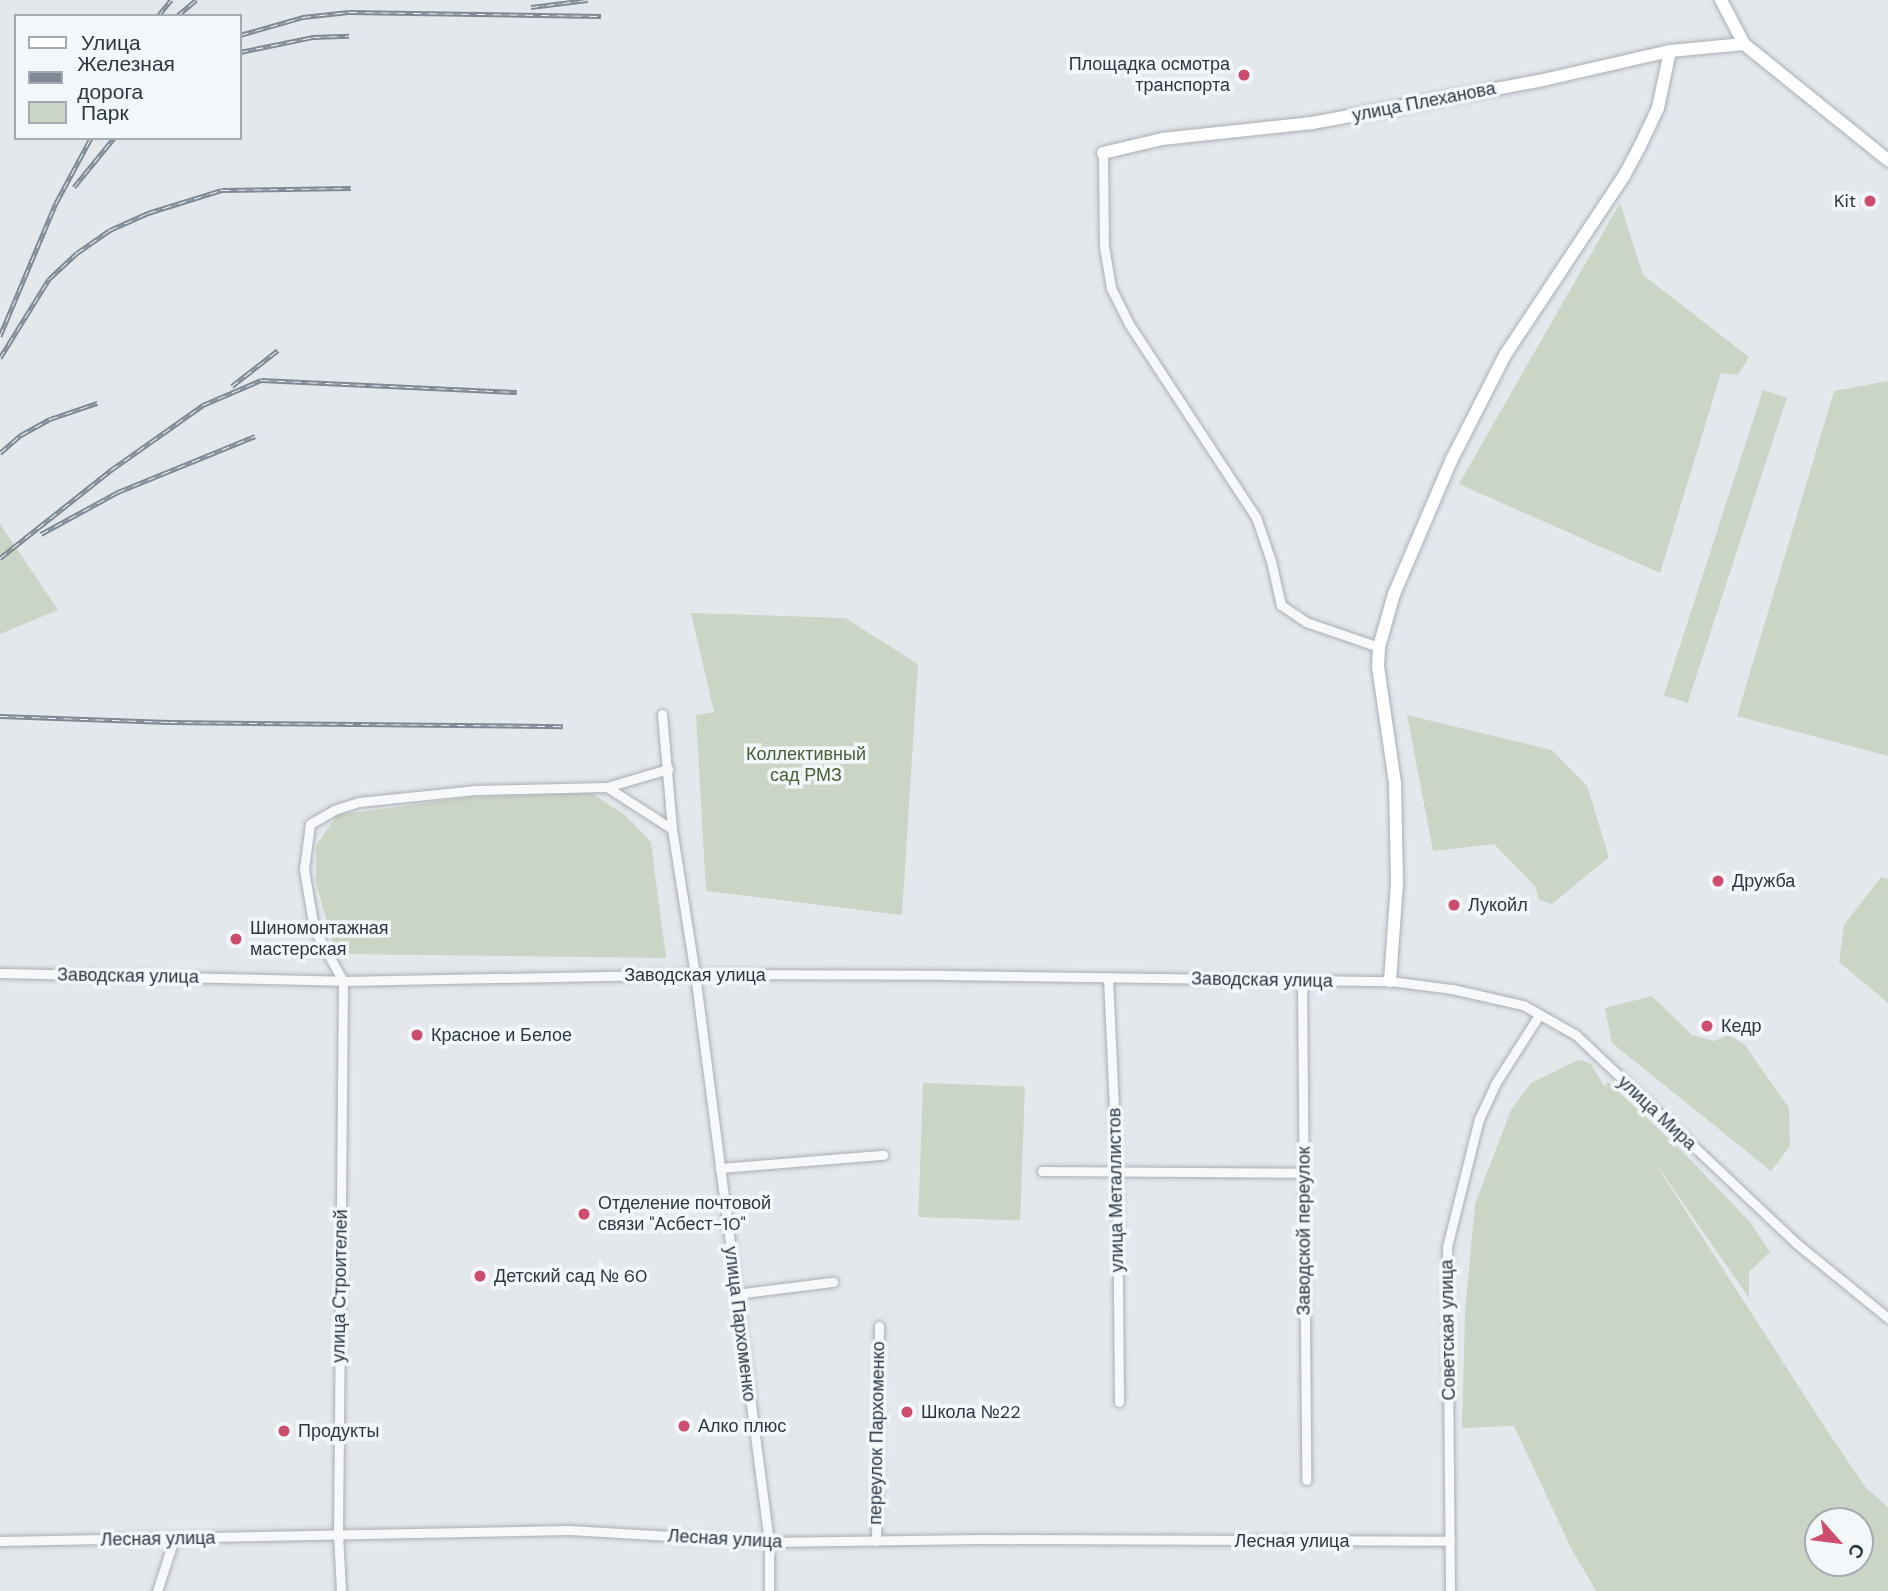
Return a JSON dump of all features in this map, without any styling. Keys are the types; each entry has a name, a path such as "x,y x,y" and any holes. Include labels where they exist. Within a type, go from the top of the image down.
{"street":[{"path":"1721,0 1744,44 1888,160"},
{"name":"улица Плеханова","path":"1103,153 1162,139 1312,123 1543,80 1670,51 1744,44"},
{"path":"1390,981 1398,884 1395,783 1378,667 1379,647 1394,594 1451,459 1505,355 1630,166 1658,108 1670,51"},
{"path":"1103,153 1104,246 1111,288 1129,324 1255,517 1272,561 1281,605 1306,622 1379,647"},
{"name":"улица Пархоменко","path":"663,714 672,829 695,974 769,1542 769,1591"},
{"path":"343,981 314,929 304,869 310,824 334,810 359,802 476,790 607,787 668,769"},
{"path":"607,787 672,829"},
{"name":"Заводская улица","path":"0,973 343,981 695,974 1390,981"},
{"name":"улица Металлистов","path":"1108,977 1117,1173 1119,1402"},
{"name":"улица Строителей","path":"341,1591 338,1534 343,981"},
{"name":"улица Мира","path":"1390,981 1483,995 1523,1005 1576,1035 1796,1243 1888,1318"},
{"name":"Заводской переулок","path":"1302,982 1306,1480"},
{"name":"Советская улица","path":"1450,1591 1447,1247 1479,1119 1496,1084 1539,1015"},
{"path":"720,1168 883,1155"},
{"path":"1042,1171 1304,1173"},
{"path":"736,1294 833,1282"},
{"name":"переулок Пархоменко","path":"876,1541 879,1326"},
{"name":"Лесная улица","path":"0,1542 569,1530 769,1542 1450,1541"},
{"path":"157,1591 174,1539"}],"green space":[{"path":"1620,203 1643,275 1749,357 1738,375 1721,373 1660,573 1459,484"},
{"path":"1888,381 1888,756 1737,716 1834,391"},
{"path":"1763,390 1787,398 1688,703 1664,695"},
{"path":"0,524 58,610 0,634"},
{"name":"Коллективный сад РМЗ","path":"691,613 845,618 918,664 902,915 706,891 696,715 714,712"},
{"path":"1407,715 1552,750 1587,786 1609,857 1552,904 1539,900 1535,886 1494,844 1433,851"},
{"path":"591,793 625,815 651,842 666,958 336,954 316,883 316,846 337,815 470,797"},
{"path":"1881,877 1888,879 1888,1003 1839,962 1844,925"},
{"path":"1652,996 1692,1035 1714,1041 1728,1035 1744,1044 1789,1108 1790,1146 1771,1171 1612,1043 1605,1008"},
{"path":"1578,1060 1590,1063 1605,1087 1607,1081 1684,1153 1750,1222 1770,1252 1749,1272 1749,1298 1649,1154 1828,1432 1866,1488 1888,1507 1888,1591 1596,1591 1571,1548 1514,1426 1462,1428 1465,1313 1475,1204 1511,1110 1531,1083"},
{"path":"923,1083 1025,1087 1020,1220 918,1217"}],"railway":[{"path":"160,14 171,0"},
{"path":"179,14 196,0"},
{"path":"531,7 588,0"},
{"path":"242,34 303,17 349,12 601,16"},
{"path":"242,52 313,37 349,36"},
{"path":"0,336 56,203 90,140"},
{"path":"74,187 112,140"},
{"path":"0,358 49,279 77,253 110,230 148,213 222,190 351,188"},
{"path":"232,386 278,350"},
{"path":"0,558 111,470 203,405 261,380 517,392"},
{"path":"0,453 21,435 50,419 97,403"},
{"path":"41,534 118,492 255,436"},
{"path":"0,716 169,722 563,726"}],"place":[{"name":"Площадка осмотра транспорта","path":"1244,75"},
{"name":"Kit","path":"1870,201"},
{"name":"Дружба","path":"1718,881"},
{"name":"Лукойл","path":"1454,905"},
{"name":"Шиномонтажная мастерская","path":"236,939"},
{"name":"Кедр","path":"1707,1026"},
{"name":"Красное и Белое","path":"417,1035"},
{"name":"Отделение почтовой связи \"Асбест-10\"","path":"584,1214"},
{"name":"Детский сад № 60","path":"480,1276"},
{"name":"Школа №22","path":"907,1412"},
{"name":"Алко плюс","path":"684,1426"},
{"name":"Продукты","path":"284,1431"}]}
